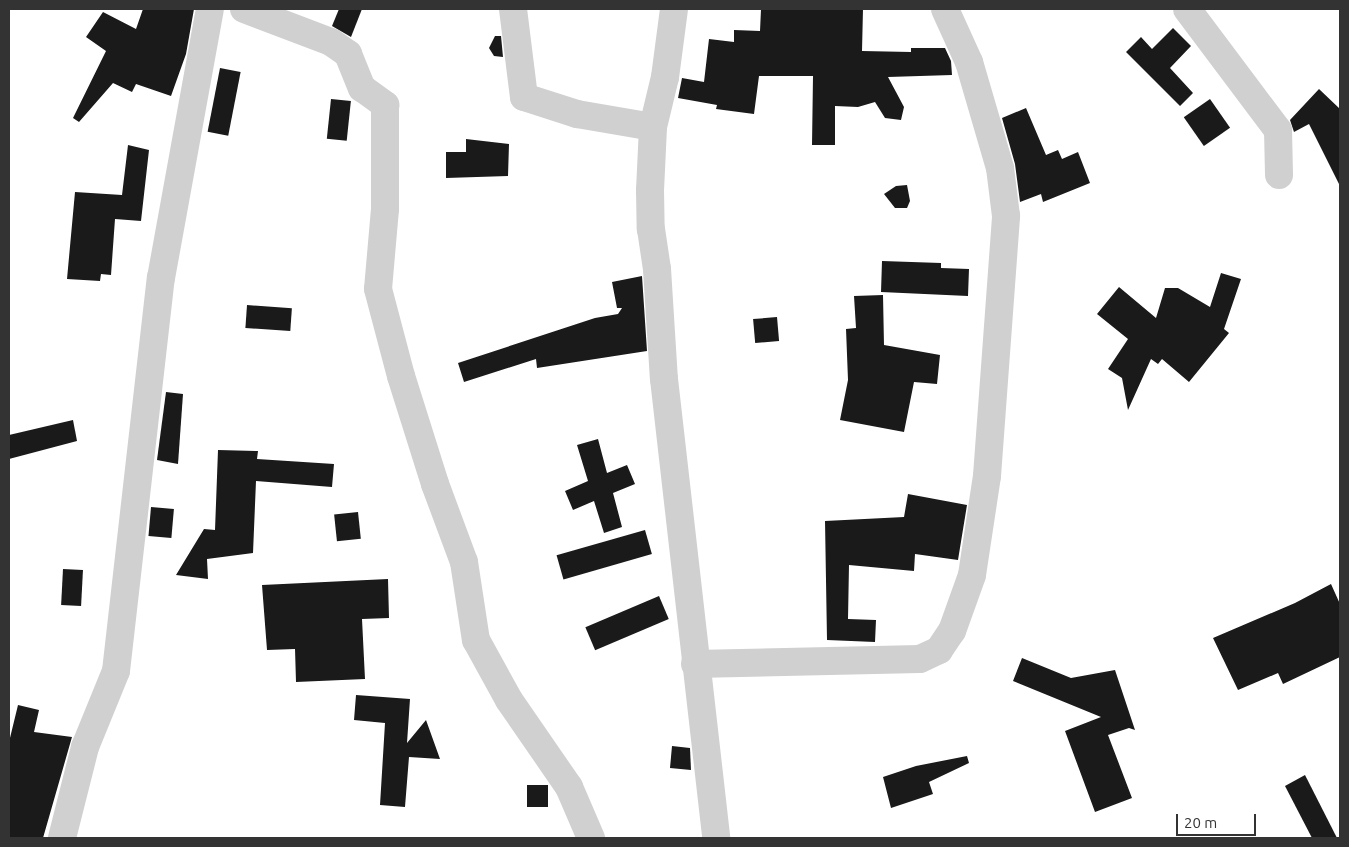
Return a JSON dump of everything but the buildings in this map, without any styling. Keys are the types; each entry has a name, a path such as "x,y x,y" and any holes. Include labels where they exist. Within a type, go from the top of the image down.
{"street":[{"path":"62,838 85,748 116,671 162,278 210,9"},
{"path":"244,9 331,42 348,54 362,88 385,105 386,209 378,290 400,376 435,484 464,562 476,640 509,700 570,787 591,838"},
{"path":"513,9 524,97 577,114 653,127"},
{"path":"674,9 665,77 653,127 650,190 651,229 657,269 664,379 716,838"},
{"path":"695,664 920,659 939,650 952,632 972,574 987,476 1006,216 994,151 968,62 946,9"},
{"path":"1186,9 1278,130 1279,175"}]}
